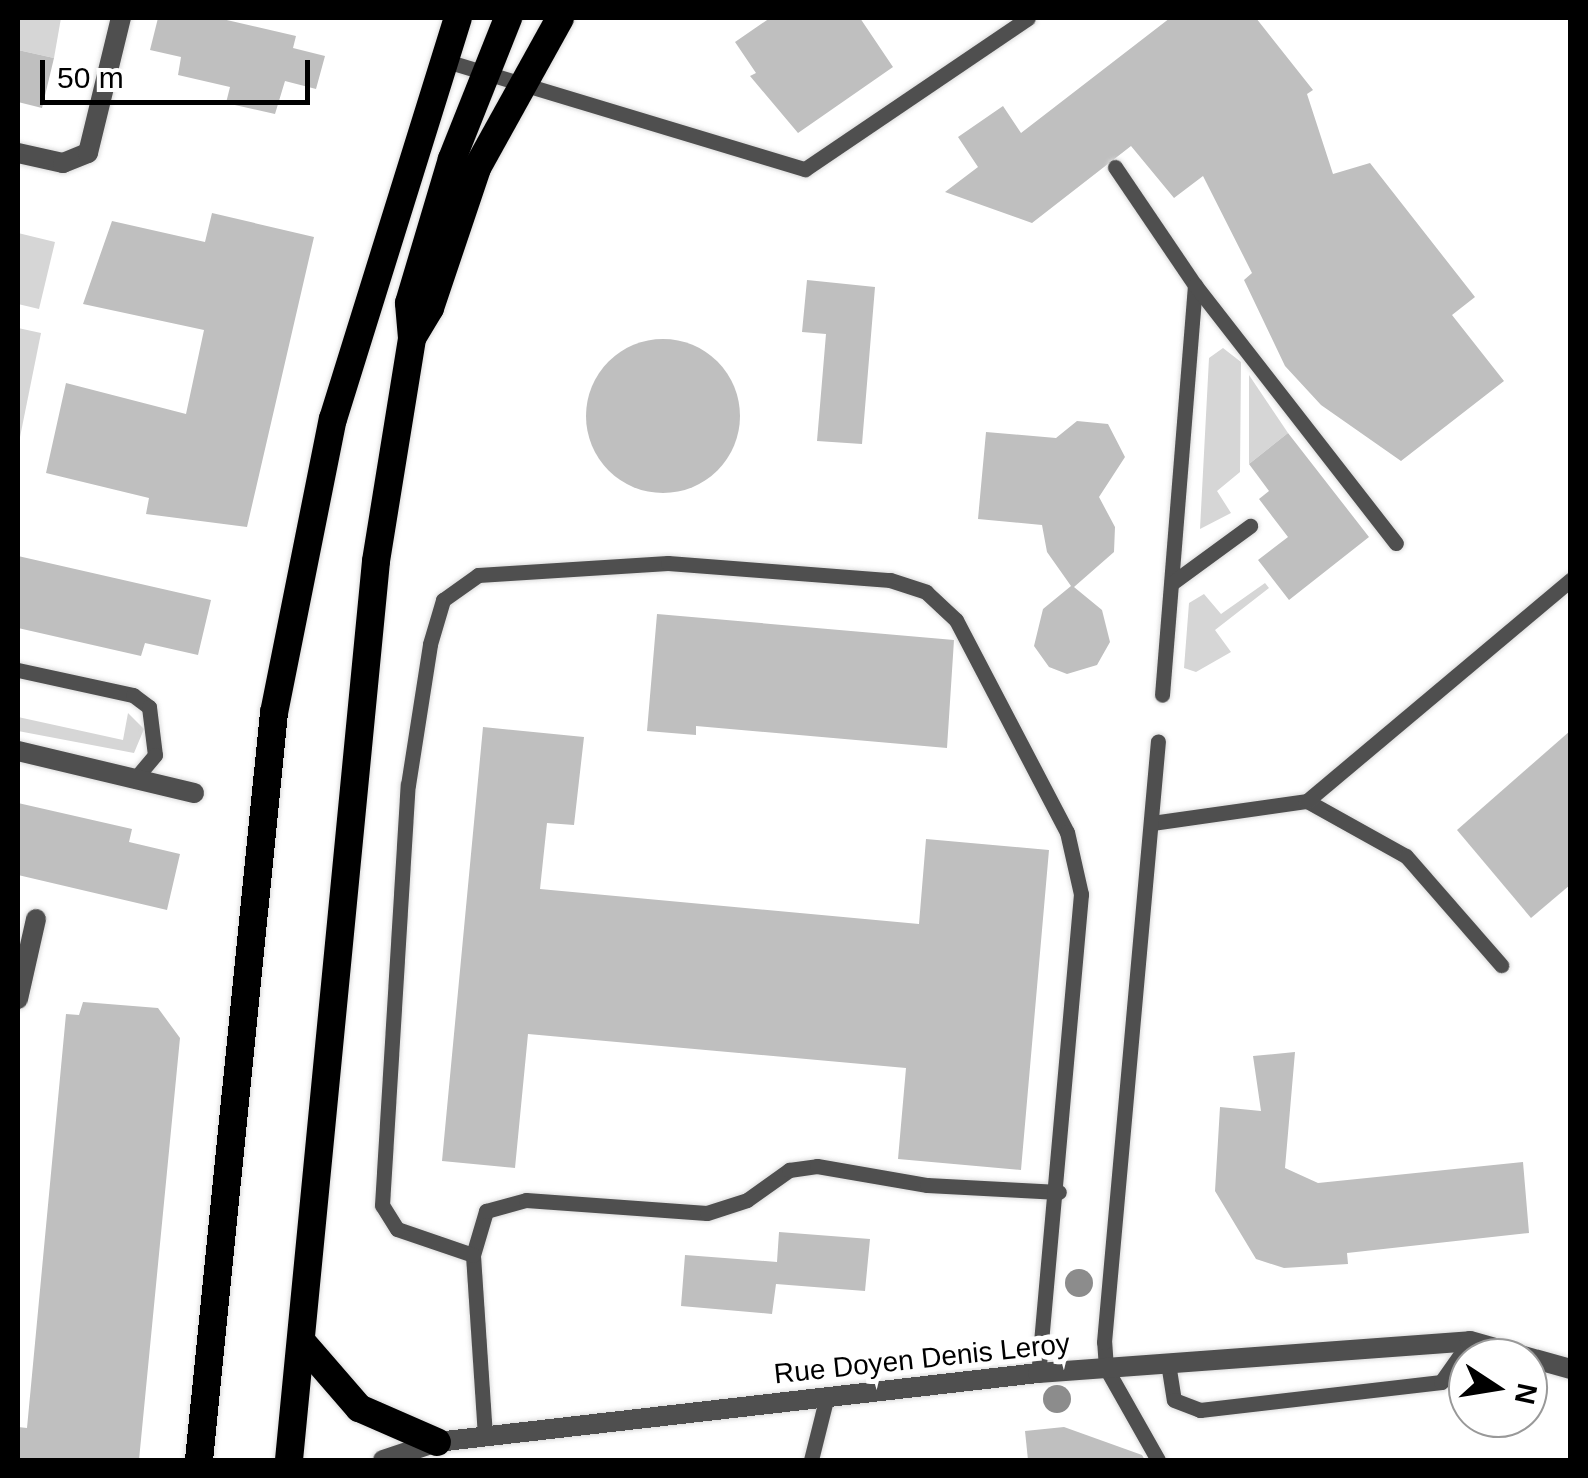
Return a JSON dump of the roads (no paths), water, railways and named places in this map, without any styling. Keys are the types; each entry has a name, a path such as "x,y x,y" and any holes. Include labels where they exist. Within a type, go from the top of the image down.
{"highway":[{"path":"200,1460 274,713 334,420 458,18"},
{"path":"289,1460 376,561 412,338 409,302 485,73 508,18"},
{"path":"412,338 430,308 477,168 519,85 560,18"},
{"path":"302,1341 341,1395 370,1416 437,1442"}],"street":[{"path":"18,153 63,164 88,153 122,18"},
{"path":"18,751 194,793"},
{"path":"18,999 36,919"},
{"name":"Rue Doyen Denis Leroy","path":"383,1460 437,1442 1038,1372 1448,1344"}],"lane":[{"path":"443,60 805,169 1028,18"},
{"path":"1115,166 1196,285 1396,543"},
{"path":"1162,695 1196,285"},
{"path":"1172,583 1250,526"},
{"path":"473,1255 397,1229 382,1206 389,1013 430,644 444,600 478,576 668,562 890,580 926,592 956,620 1067,832 1082,894 1059,1192 1038,1372"},
{"path":"1152,823 1307,801 1570,580"},
{"path":"18,670 133,695 149,707 155,755 134,780"},
{"path":"1158,741 1106,1368 1158,1460"},
{"path":"1307,801 1406,856 1501,965"},
{"path":"485,1436 473,1255 486,1211 526,1200 707,1212 746,1200 789,1170 816,1166 927,1185 1059,1192"},
{"path":"1168,1363 1174,1400 1200,1410 1441,1382 1448,1372"},
{"path":"812,1460 827,1396"}]}
